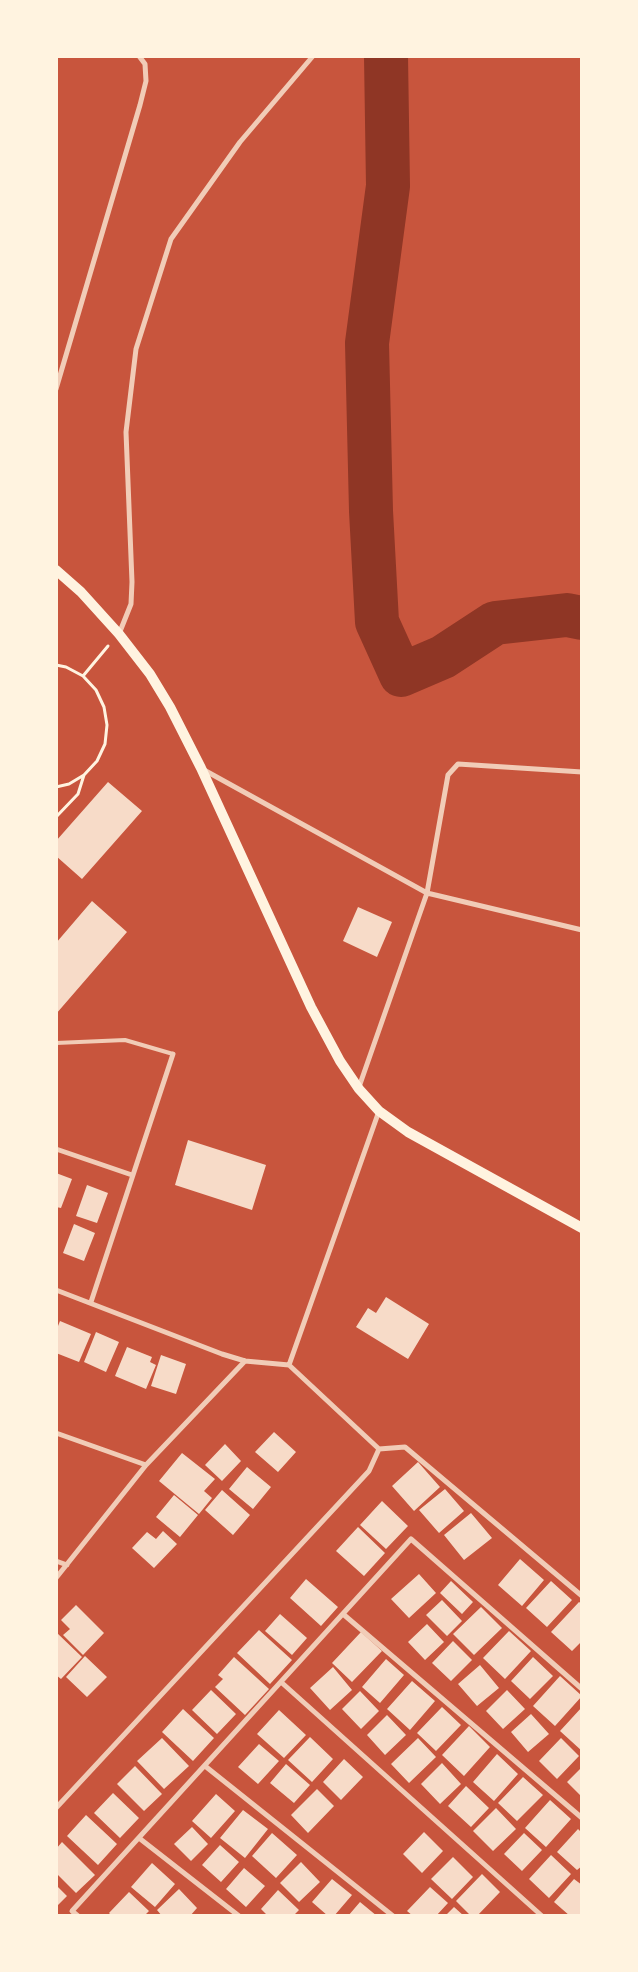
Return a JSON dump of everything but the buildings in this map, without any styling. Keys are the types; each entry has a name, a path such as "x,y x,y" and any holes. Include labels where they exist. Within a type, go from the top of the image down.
{"main road":[{"path":"56,570 81,592 119,634 150,674 170,707 201,768 311,1007 340,1060 359,1089 379,1111 408,1132 582,1228"}],"street":[{"path":"56,389 146,81 145,64 139,56"},
{"path":"119,634 131,604 132,582 126,432 136,349 171,239 240,142 313,56"},
{"path":"359,1089 427,893 448,775 458,764 582,772"},
{"path":"201,768 427,893 582,930"},
{"path":"91,1302 173,1054"},
{"path":"289,1365 379,1111"},
{"path":"56,1149 132,1175"},
{"path":"56,1290 222,1354 245,1361 289,1365 379,1449 405,1447 582,1596"},
{"path":"56,1578 146,1465 245,1361"},
{"path":"56,1433 146,1465"},
{"path":"56,1808 369,1471 379,1449"},
{"path":"78,1916 72,1911 412,1539 582,1689"},
{"path":"56,1561 66,1565"},
{"path":"343,1614 582,1818"},
{"path":"281,1682 542,1916"},
{"path":"205,1766 393,1916"},
{"path":"139,1838 239,1916"}],"lane":[{"path":"56,1043 125,1040 173,1054"}],"path":[{"path":"83,676 119,634"},
{"path":"56,665 83,676 96,690 104,707 107,725 105,744 97,761 84,775 69,784 56,787"},
{"path":"56,817 78,794 84,775"}],"waterway":[{"path":"386,56 388,186 367,343 371,511 377,622 401,675 443,657 495,623 567,615 582,618"}]}
